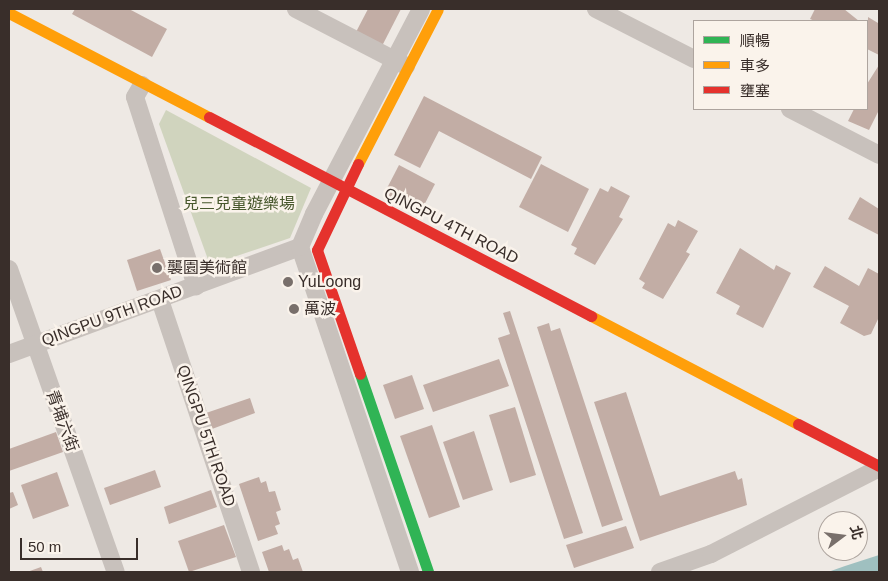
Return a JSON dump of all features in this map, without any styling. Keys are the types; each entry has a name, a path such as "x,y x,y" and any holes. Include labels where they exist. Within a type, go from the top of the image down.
{"street":[{"path":"296,9 402,64"},
{"path":"402,64 421,9"},
{"path":"410,572 300,248 338,186 402,64 438,9"},
{"path":"596,9 693,58"},
{"name":"QINGPU 4TH ROAD","path":"9,13 142,85 879,467"},
{"path":"142,85 134,97 196,286"},
{"path":"792,110 879,155"},
{"path":"338,186 317,250 321,268 428,572"},
{"name":"QINGPU 9TH ROAD","path":"9,354 300,248"},
{"name":"青埔六街","path":"9,269 116,572"},
{"name":"QINGPU 5TH ROAD","path":"160,300 252,572"},
{"path":"660,572 711,554 879,467"}],"green space":[{"name":"兒三兒童遊樂場","path":"166,110 311,188 290,238 210,265 159,124"}],"water":[{"path":"879,555 879,572 828,572 860,561 868,561 868,559"}],"building":[{"path":"75,9 129,9 167,29 152,57 72,14"},
{"path":"368,9 401,9 382,46 356,32"},
{"path":"815,9 844,9 858,20 812,20 810,19"},
{"path":"868,17 878,23 879,55 868,50"},
{"path":"879,65 879,110 869,130 848,121 854,110 868,110 868,82"},
{"path":"424,96 542,157 531,179 439,131 420,168 394,155"},
{"path":"541,164 589,189 568,232 519,207"},
{"path":"399,165 435,184 420,213 384,194"},
{"path":"611,186 630,196 619,217 623,219 595,265 574,254 577,248 571,245 600,188 608,192"},
{"path":"860,197 879,209 879,235 848,219"},
{"path":"678,220 698,231 686,252 690,254 663,299 642,288 645,283 639,279 668,223 675,227"},
{"path":"740,248 774,270 776,265 791,273 763,328 736,314 740,306 716,293"},
{"path":"160,249 171,280 137,291 127,260"},
{"path":"825,266 859,286 868,268 879,274 879,317 871,334 864,336 840,323 849,306 813,287"},
{"path":"510,311 583,533 564,539 498,338 510,334 503,313"},
{"path":"549,323 551,331 560,328 623,520 602,527 537,327"},
{"path":"499,359 509,386 433,412 423,385"},
{"path":"412,375 424,409 395,419 383,385"},
{"path":"626,392 660,496 735,471 738,480 742,478 747,505 640,541 594,402"},
{"path":"250,398 255,413 212,429 206,413"},
{"path":"515,407 536,475 510,483 489,415"},
{"path":"432,425 460,507 429,518 400,436"},
{"path":"474,431 493,490 463,500 443,442"},
{"path":"56,432 63,452 9,471 9,449"},
{"path":"155,470 161,487 110,505 104,488"},
{"path":"57,472 69,506 33,519 21,485"},
{"path":"259,477 261,483 266,481 269,492 275,491 281,510 276,512 280,524 275,526 278,534 258,541 239,484"},
{"path":"211,490 217,507 169,524 164,507"},
{"path":"13,492 18,505 9,509 9,493"},
{"path":"224,525 236,557 189,572 178,541"},
{"path":"626,526 634,548 574,568 566,545"},
{"path":"282,545 284,551 289,549 293,560 298,558 303,572 269,572 262,552"},
{"path":"41,567 43,572 27,572"}],"traffic: fast":[{"path":"360,374 428,572"}],"traffic: slow":[{"path":"358,164 438,9"},
{"path":"9,13 209,117"},
{"path":"591,316 798,424"}],"traffic: jam":[{"path":"209,117 591,316"},
{"path":"358,164 317,250 360,374"},
{"path":"798,424 879,466"}],"place":[{"name":"襲園美術館","path":"157,268"},
{"name":"YuLoong","path":"288,282"},
{"name":"萬波","path":"294,309"}]}
